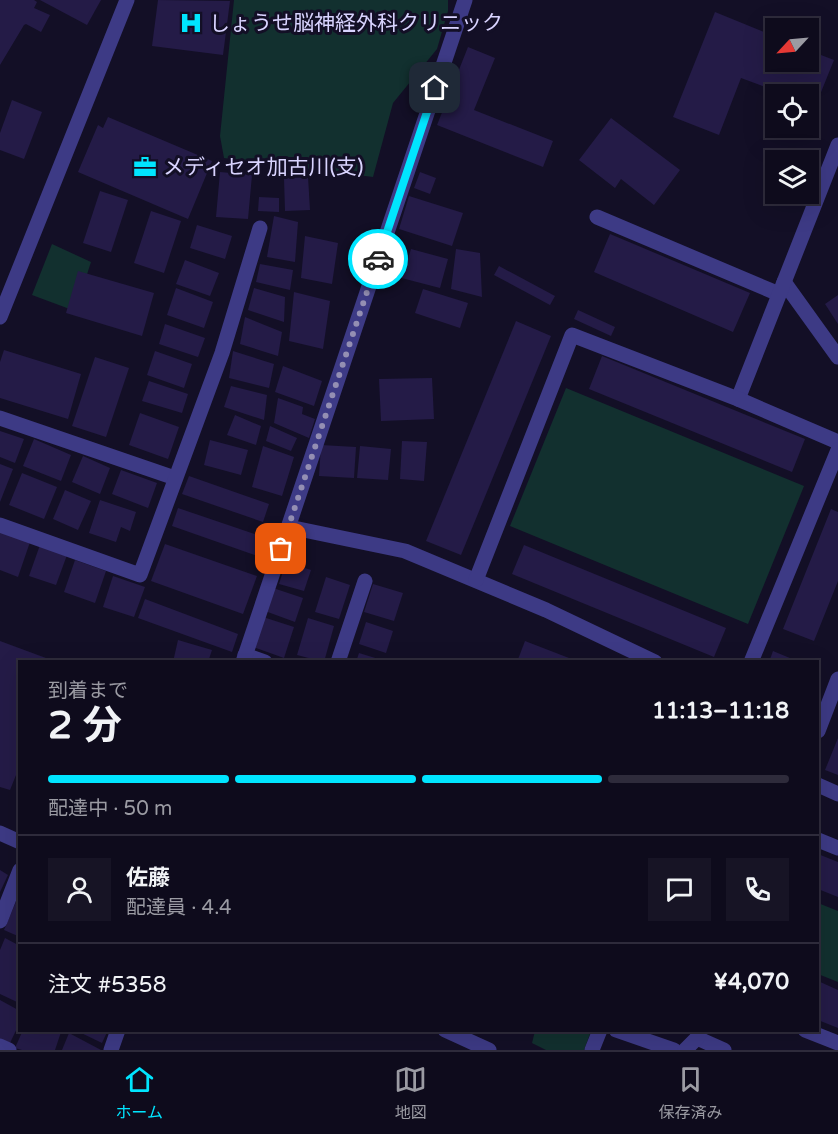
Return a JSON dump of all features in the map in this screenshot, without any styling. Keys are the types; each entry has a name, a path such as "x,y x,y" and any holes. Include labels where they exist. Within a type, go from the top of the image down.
{"street":[{"path":"0,316 127,0"},
{"path":"244,658 465,0"},
{"path":"738,399 838,145"},
{"path":"597,217 782,288 838,357"},
{"path":"0,525 140,575 222,353 260,228"},
{"path":"476,580 572,335 738,399 838,442"},
{"path":"0,418 175,478"},
{"path":"752,660 838,450"},
{"path":"289,527 405,551 546,609 651,660"},
{"path":"339,660 365,581"},
{"path":"819,729 836,689"},
{"path":"819,785 838,794"},
{"path":"0,833 18,841"},
{"path":"819,840 838,848"},
{"path":"0,921 18,875"},
{"path":"111,1050 117,1032"},
{"path":"449,1032 489,1050"},
{"path":"592,1050 599,1032"},
{"path":"622,1032 674,1050"},
{"path":"810,1032 838,1043"},
{"path":"685,1050 698,1034 724,1050"},
{"path":"0,1046 9,1050"}],"green space":[{"path":"234,0 448,0 448,11 437,49 393,103 373,177 224,158 220,136"},
{"path":"52,244 91,262 75,311 32,295"},
{"path":"566,388 804,486 748,624 510,526"},
{"path":"819,903 838,911 838,982 819,974"},
{"path":"535,1032 591,1032 584,1050 546,1050 532,1043"}],"building":[{"path":"0,0 34,0 37,2 34,8 50,15 41,32 24,25 0,65"},
{"path":"40,0 101,0 87,25"},
{"name":"しょうせ脳神経外科クリニック","path":"158,0 230,1 223,55 152,46"},
{"path":"715,12 765,32 765,72 819,72 819,54 834,60 819,97 819,84 765,84 765,87 741,78 719,135 673,117"},
{"path":"468,47 495,58 474,110 553,141 543,167 437,125"},
{"path":"12,100 42,112 24,159 0,150 0,133"},
{"name":"メディセオ加古川(支)","path":"108,117 212,161 188,219 78,172 98,125 103,128"},
{"path":"611,118 680,170 654,205 621,179 615,188 579,160"},
{"path":"220,172 252,175 248,219 216,217"},
{"path":"420,172 436,178 430,194 414,188"},
{"path":"308,177 310,210 285,211 284,178"},
{"path":"100,191 128,200 111,252 83,243"},
{"path":"409,196 463,213 452,246 399,229"},
{"path":"259,197 279,198 279,212 258,211"},
{"path":"151,211 181,221 164,273 134,263"},
{"path":"274,216 298,222 295,262 267,257"},
{"path":"197,225 232,236 225,259 190,248"},
{"path":"610,234 750,293 733,332 594,272"},
{"path":"305,236 338,243 332,284 301,278"},
{"path":"411,249 448,259 440,288 390,275 395,255 408,259"},
{"path":"456,249 480,253 482,297 451,289"},
{"path":"185,260 219,273 210,296 176,284"},
{"path":"260,264 293,270 290,290 256,282"},
{"path":"499,266 555,296 550,305 494,275"},
{"path":"78,271 154,293 142,336 66,313"},
{"path":"176,288 213,302 204,328 167,315"},
{"path":"254,288 285,297 284,322 248,310"},
{"path":"423,289 468,303 460,328 415,313"},
{"path":"294,292 330,301 323,349 289,341"},
{"path":"838,295 838,324 825,304"},
{"path":"578,310 615,327 611,336 574,319"},
{"path":"245,317 282,332 278,356 240,344"},
{"path":"516,321 551,336 461,555 426,541"},
{"path":"165,324 205,338 198,357 159,344"},
{"path":"4,350 81,374 68,419 0,398 0,362"},
{"path":"155,351 192,364 184,388 147,375"},
{"path":"233,351 274,364 269,388 229,378"},
{"path":"602,356 805,439 792,472 589,389"},
{"path":"95,357 129,368 106,437 72,426"},
{"path":"283,366 322,381 314,406 275,392"},
{"path":"432,378 434,419 381,421 379,379"},
{"path":"149,381 188,394 182,413 142,401"},
{"path":"231,386 267,395 264,420 224,407"},
{"path":"278,398 303,407 302,414 315,419 309,438 274,423"},
{"path":"140,413 179,427 168,459 129,445"},
{"path":"235,415 261,426 256,445 227,435"},
{"path":"270,426 297,438 291,451 266,441"},
{"path":"0,431 24,439 15,463 0,457"},
{"path":"34,439 71,455 61,481 23,466"},
{"path":"210,440 248,450 241,475 204,465"},
{"path":"402,441 427,442 424,481 400,479"},
{"path":"321,445 356,447 354,478 319,476"},
{"path":"263,446 294,457 282,496 252,487"},
{"path":"360,446 391,449 388,480 357,478"},
{"path":"83,456 110,468 100,494 72,482"},
{"path":"0,464 13,469 0,502"},
{"path":"121,470 157,483 148,508 112,494"},
{"path":"22,473 57,487 44,519 9,505"},
{"path":"189,476 269,504 263,522 182,494"},
{"path":"65,490 91,501 78,530 53,519"},
{"path":"100,500 136,512 130,531 121,527 116,542 89,533"},
{"path":"178,508 269,539 263,558 172,526"},
{"path":"831,509 838,512 838,581 814,641 783,629"},
{"path":"0,532 30,542 18,577 0,570"},
{"path":"165,544 257,576 243,614 151,581"},
{"path":"40,545 67,555 56,585 29,576"},
{"path":"524,545 726,628 714,657 512,574"},
{"path":"75,560 106,571 95,603 64,592"},
{"path":"286,562 311,570 304,591 279,584"},
{"path":"113,576 145,587 134,617 103,607"},
{"path":"326,577 350,585 339,619 315,612"},
{"path":"373,584 403,593 394,621 364,612"},
{"path":"273,588 303,598 295,622 265,611"},
{"path":"145,599 238,634 232,652 138,618"},
{"path":"263,617 294,627 284,658 253,647"},
{"path":"308,618 334,626 325,660 297,655"},
{"path":"366,622 393,631 386,653 359,644"},
{"path":"178,640 212,650 209,660 173,660"},
{"path":"0,641 51,660 18,660 18,770 10,790 0,787"},
{"path":"525,641 569,658 568,660 518,660"},
{"path":"773,651 795,660 770,660"},
{"path":"359,653 382,660 357,660"},
{"path":"838,738 838,775 825,770"},
{"path":"819,854 838,862 838,897 819,889"},
{"path":"0,870 8,875 0,892"},
{"path":"18,897 18,936 4,930"},
{"path":"5,938 18,945 17,1002 0,994 0,950"},
{"path":"819,981 838,990 838,1028 819,1020"},
{"path":"0,1000 18,1010 18,1026 10,1043 0,1039"},
{"path":"22,1032 61,1032 55,1050 15,1048"},
{"path":"79,1032 107,1032 102,1043"},
{"path":"69,1033 101,1050 62,1050"}],"way so far":[{"path":"281,549 378,259"}],"place":[{"name":"しょうせ脳神経外科クリニック","path":"191,23"},
{"name":"メディセオ加古川(支)","path":"145,167"}],"route":[{"path":"378,259 435,88"}]}
